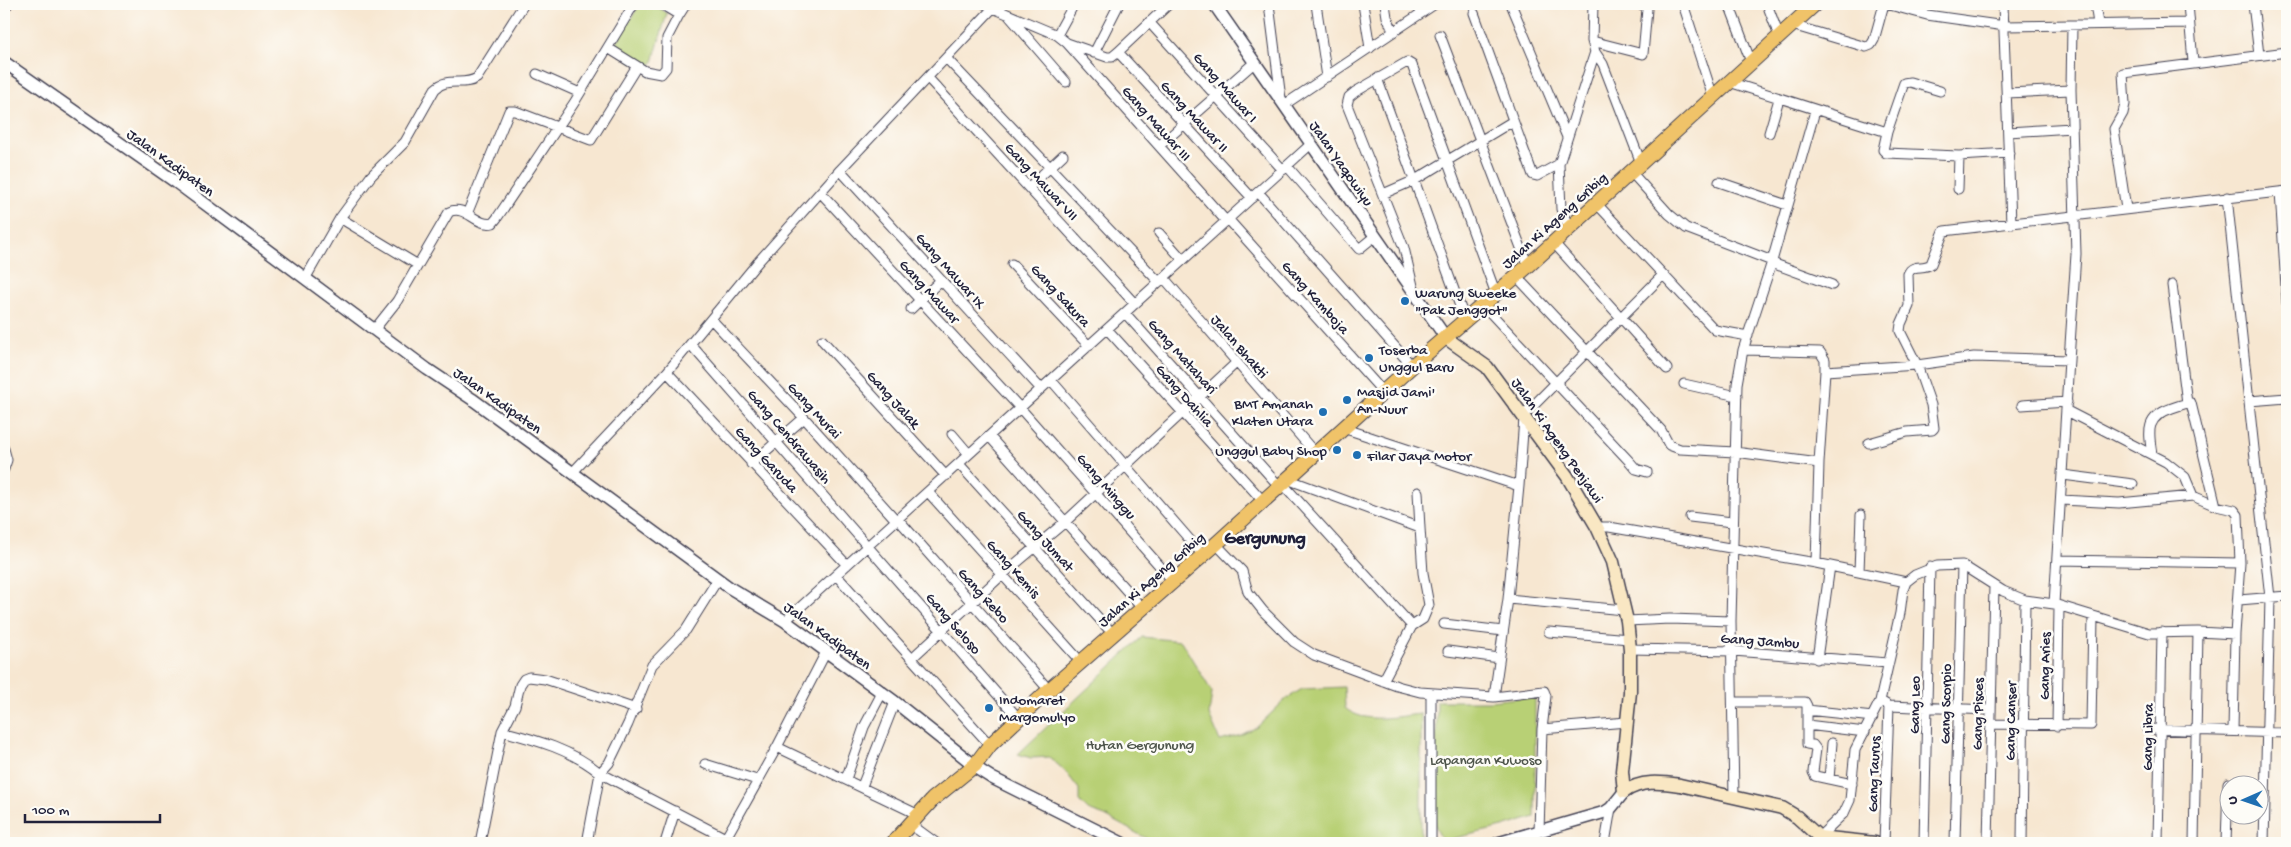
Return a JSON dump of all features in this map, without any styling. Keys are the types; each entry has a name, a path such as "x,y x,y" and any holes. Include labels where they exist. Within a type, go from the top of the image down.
{"main road":[{"name":"Jalan Ki Ageng Gribig","path":"892,843 933,799 976,767 990,745 1049,690 1216,544 1412,366 1528,266 1811,6"},
{"name":"Jalan Ki Ageng Penjawi","path":"1446,338 1487,367 1568,476 1597,527 1613,562 1626,615 1630,644 1631,672 1622,771 1624,792"},
{"path":"1624,792 1640,783 1664,782 1782,808 1796,817 1819,837 1875,843"}],"street":[{"path":"4,9 8,4"},
{"path":"305,279 340,218 371,176 405,142 440,85 448,82 470,82 480,75 524,4"},
{"path":"374,330 397,300 449,212 456,209 480,222 493,223 580,93 634,4"},
{"path":"661,4 679,15"},
{"path":"608,48 653,74 664,73 666,68 667,38 686,4"},
{"path":"1058,35 1074,4"},
{"path":"1094,53 1119,4"},
{"path":"573,472 667,372 712,320 758,262 840,170 928,78 989,6 1058,35 1067,42 1094,53 1112,57 1169,4"},
{"name":"Jalan Yaqowiyu","path":"1214,4 1446,338"},
{"path":"1269,4 1283,102 1327,77 1435,4"},
{"path":"1316,4 1327,77"},
{"path":"1363,4 1370,48"},
{"path":"1385,4 1387,17 1393,31"},
{"path":"1511,4 1567,137"},
{"path":"1593,4 1592,41 1595,52 1603,64 1636,168 1674,219 1686,228 1832,285"},
{"path":"1592,41 1643,54 1647,9 1644,5 1637,4"},
{"path":"1683,4 1713,97"},
{"path":"1729,4 1750,62"},
{"path":"1767,4 1779,36"},
{"path":"1792,24 1866,47 1871,45 1874,40 1885,4 1927,15 2005,26 2189,23"},
{"path":"2003,4 2011,224"},
{"path":"2095,4 2098,24"},
{"path":"2188,4 2193,62"},
{"path":"2253,4 2259,55"},
{"path":"1474,13 1534,175 1537,176 1559,164"},
{"path":"1007,14 1066,82"},
{"name":"Gang Mawar I","path":"1149,22 1359,249 1375,236"},
{"name":"Gang Aries","path":"2057,726 2057,560 2077,216 2071,90 2072,25"},
{"path":"1440,35 1528,266"},
{"name":"Gang Mawar III","path":"1067,42 1227,220"},
{"name":"Gang Mawar II","path":"1118,52 1255,195 1412,366"},
{"path":"1569,228 1561,209 1559,164 1595,52"},
{"path":"2126,209 2114,129 2125,109 2126,92 2123,73 2193,62 2287,52"},
{"name":"Jalan Bhakti","path":"946,58 1161,280 1315,454"},
{"name":"Jalan Kadipaten","path":"4,62 176,183 374,330 573,472 718,579 785,621 882,692 976,767 992,778 1122,843"},
{"path":"1159,146 1255,62"},
{"path":"1415,294 1406,254 1347,105 1349,97 1376,78 1404,62 1410,63 1496,294"},
{"path":"467,214 509,111 515,111 588,140 593,139 637,66"},
{"path":"537,74 580,93"},
{"name":"Gang Mawar VII","path":"928,78 1135,304"},
{"path":"1376,78 1465,320"},
{"path":"1729,82 1886,132"},
{"path":"1940,91 1910,82 1904,83 1886,132 1883,150 1886,153 1959,156 2009,153"},
{"path":"2007,93 2071,90"},
{"path":"1770,133 1779,99"},
{"path":"1734,798 1734,702 1731,622 1732,522 1737,396 1743,350 1772,262 1787,205 1816,111"},
{"path":"1383,194 1415,180 1513,121"},
{"path":"2008,132 2072,128"},
{"path":"785,621 1311,144"},
{"path":"1029,187 1064,154"},
{"path":"1958,189 1959,156"},
{"name":"Gang Mawar IX","path":"840,170 1041,389"},
{"path":"1719,182 1787,205"},
{"path":"1869,443 1907,432 1932,430 1934,428 1931,405 1917,365 1900,331 1909,306 1908,274 1913,267 1928,267 1931,264 1944,231 2283,191 2287,304"},
{"name":"Gang Mawar","path":"820,192 1020,408"},
{"path":"2227,197 2270,598 2264,843"},
{"path":"1596,204 1715,330 1748,336"},
{"path":"340,218 418,265"},
{"name":"Gang Kamboja","path":"1227,220 1384,393"},
{"path":"1159,233 1183,260"},
{"path":"1553,242 1667,369"},
{"name":"Gang Sakura","path":"1012,264 1089,346"},
{"path":"1494,697 1508,599 1524,417 1663,275"},
{"path":"1516,276 1661,430 1669,446 1680,449 1735,452 1818,463"},
{"path":"911,309 941,280"},
{"path":"2172,285 2187,403"},
{"path":"1483,305 1630,462 1636,468 1647,472"},
{"name":"Gang Matahari","path":"1125,313 1412,626"},
{"name":"Gang Murai","path":"712,320 897,520"},
{"name":"Gang Dahlia","path":"1107,329 1263,501"},
{"name":"Gang Jalak","path":"822,340 946,476"},
{"name":"Gang Cendrawasih","path":"691,345 868,546"},
{"path":"1743,350 1820,352 1825,360 1818,463 1816,563"},
{"path":"1825,371 1917,365 1974,357 2069,360"},
{"path":"912,658 1002,575 1065,522 1182,411 1236,363"},
{"name":"Gang Garuda","path":"667,372 847,565"},
{"path":"1051,380 1203,555"},
{"path":"1684,384 1737,396"},
{"path":"2249,401 2287,398"},
{"path":"2152,454 2149,432 2156,416 2191,402 2216,506"},
{"path":"2022,405 2067,406 2152,454 2182,474 2193,496"},
{"name":"Gang Minggu","path":"1020,408 1173,582"},
{"path":"751,464 804,418"},
{"path":"1343,428 1519,486"},
{"path":"952,434 969,454"},
{"path":"989,436 1142,608"},
{"path":"4,449 6,460 4,469"},
{"name":"Gang Jumat","path":"959,464 1113,634"},
{"path":"2063,475 2133,484"},
{"path":"1282,483 1420,528"},
{"name":"Gang Kemis","path":"928,492 1081,662"},
{"path":"1383,681 1412,626 1423,619 1429,605 1423,573 1418,492"},
{"path":"2061,500 2120,504 2193,496 2216,506 2234,510 2238,516 2240,563 2233,731"},
{"path":"1859,572 1861,515"},
{"path":"1690,517 1732,522"},
{"name":"Gang Rebo","path":"897,520 1049,690"},
{"path":"1597,527 1609,527 1732,548 1906,582"},
{"path":"1216,544 1242,571 1246,587 1254,601 1294,642 1314,656 1383,681 1431,694 1494,697 1544,691 1546,696 1542,729 1539,832"},
{"name":"Gang Seloso","path":"868,546 1019,719"},
{"path":"2057,560 2240,563"},
{"path":"1819,837 1844,813 1850,800 1855,750 1880,701 1906,582 1915,575 1930,568 1946,564 1962,565 1994,586 2025,600 2056,606 2149,633 2198,632 2236,634"},
{"name":"Gang Scorpio","path":"1955,843 1962,565"},
{"path":"1817,658 1830,566"},
{"name":"Gang Leo","path":"1924,843 1930,568"},
{"path":"836,575 990,745"},
{"path":"587,843 600,773 609,763 636,709 652,665 686,630 718,579"},
{"name":"Gang Pisces","path":"1988,843 1994,586"},
{"path":"2239,600 2287,596"},
{"path":"1508,599 1626,615 1731,622"},
{"name":"Gang Canser","path":"2022,843 2025,600"},
{"path":"1990,724 2088,726 2092,724 2093,617"},
{"path":"1444,624 1503,631"},
{"name":"Gang Jambu","path":"1549,632 1630,644 1888,663"},
{"name":"Gang Libra","path":"2158,843 2162,632"},
{"path":"2194,843 2198,632"},
{"path":"1448,651 1499,658"},
{"path":"725,841 757,780 777,747 826,652"},
{"path":"480,843 502,731 515,706 521,682 529,676 545,679 636,709"},
{"path":"846,779 864,727 882,692"},
{"path":"1431,694 1431,843"},
{"path":"1734,702 1801,700 1805,702 1807,710 1807,744 1816,749 1813,772 1818,778 1852,784"},
{"path":"1880,701 1889,706 1990,710"},
{"path":"862,786 895,702"},
{"name":"Gang Taurus","path":"1884,843 1889,706"},
{"path":"1807,710 1873,717"},
{"path":"1542,729 1627,722"},
{"path":"1807,725 1865,732"},
{"path":"2147,729 2287,733"},
{"path":"502,731 530,738 583,760 600,773 675,811 725,841 736,843"},
{"path":"1829,780 1832,743"},
{"path":"777,747 862,786 914,819 936,843"},
{"path":"705,764 757,780"},
{"path":"1605,843 1612,808 1624,792"},
{"path":"1498,843 1593,816 1612,808"},
{"path":"665,843 675,811"},
{"path":"2226,843 2227,824"}],"green space":[{"path":"640,4 653,4 667,13 653,62 649,67 632,62 613,48"},
{"name":"Hutan Gergunung","path":"1142,637 1181,641 1212,692 1209,715 1220,741 1241,735 1257,727 1286,699 1302,689 1344,687 1345,708 1362,716 1381,718 1421,714 1421,843 1155,843 1105,816 1088,810 1079,801 1079,789 1065,771 1049,757 1031,758 1018,754"},
{"name":"Lapangan Kuwoso","path":"1535,696 1535,817 1503,827 1442,841 1435,825 1437,701 1490,701"}],"place":[{"name":"Warung Sweeke \"Pak Jenggot\"","path":"1405,301"},
{"name":"Toserba Unggul Baru","path":"1369,358"},
{"name":"Masjid Jami' An-Nuur","path":"1347,400"},
{"name":"BMT Amanah Klaten Utara","path":"1323,412"},
{"name":"Unggul Baby Shop","path":"1337,450"},
{"name":"Filar Jaya Motor","path":"1357,455"},
{"name":"Indomaret Margomulyo","path":"989,708"}],"district":[{"name":"Gergunung","path":"1265,537"}]}
